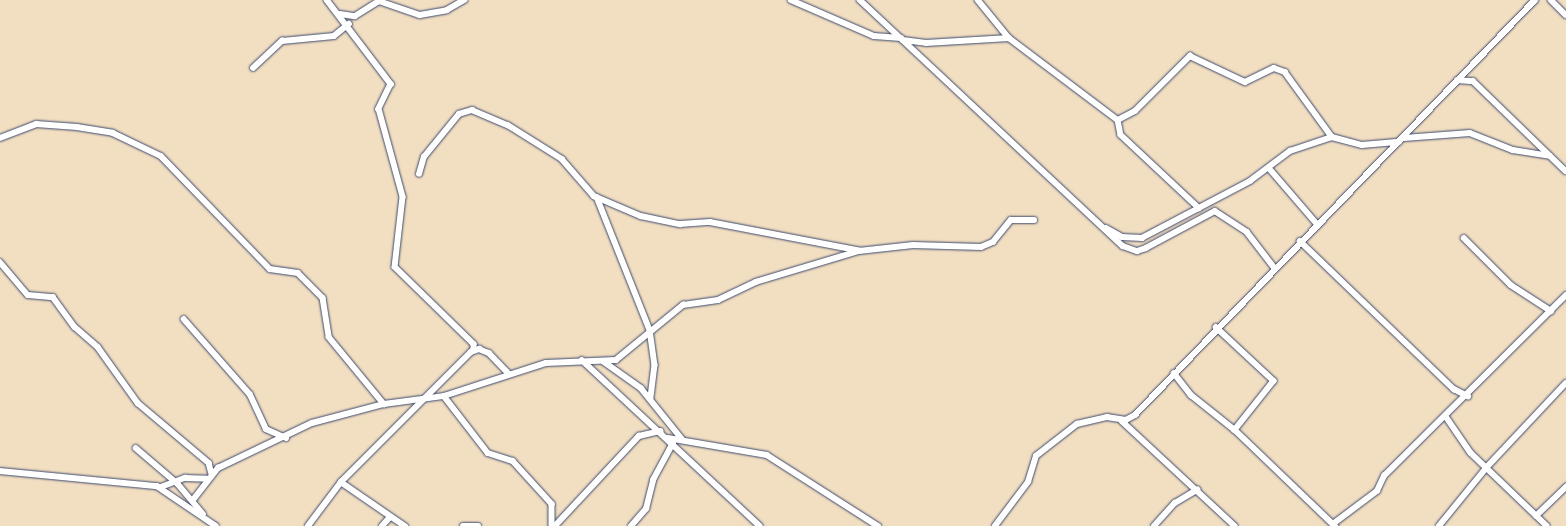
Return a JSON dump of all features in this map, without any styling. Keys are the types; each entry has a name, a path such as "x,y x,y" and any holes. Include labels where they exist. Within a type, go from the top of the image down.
{"street":[{"path":"308,526 341,482 421,400 474,350 474,344 395,267 396,228 403,197 379,109 391,84 349,24 327,0"},
{"path":"338,13 355,16 379,1 420,15 447,10 464,0"},
{"path":"791,0 874,36 926,43 1009,38"},
{"path":"860,0 1082,212 1123,246 1137,251 1215,211 1246,232 1274,267"},
{"path":"978,0 1009,38 1118,120 1122,135 1199,208"},
{"path":"995,526 1028,482 1033,460 1063,431 1090,419 1122,420 1135,415 1216,327 1401,140 1535,0"},
{"path":"1551,0 1566,15"},
{"path":"253,68 282,41 334,36 349,24"},
{"path":"1118,120 1135,111 1193,56 1245,82 1271,68 1285,72 1332,137"},
{"path":"1457,80 1473,81 1566,171"},
{"path":"419,174 424,157 459,114 472,110 508,125 562,160 597,197 650,330 655,365 650,399"},
{"path":"0,138 36,124 77,127 113,133 161,156 270,269 298,273 318,293 326,306 329,337 384,404"},
{"path":"1082,212 1116,234 1135,238 1199,208 1269,168 1290,151 1332,137 1362,146 1470,133 1513,150 1550,156"},
{"path":"1269,168 1318,225"},
{"path":"597,197 641,216 680,224 710,222 859,251"},
{"path":"161,487 174,481 210,477 312,423 384,404 444,396 546,363 582,360 603,361 620,358 650,330 683,305 718,300 756,282 859,251 913,245 981,247 993,242 1011,220 1034,220"},
{"path":"1464,238 1510,284 1551,311"},
{"path":"1300,241 1459,393 1468,396"},
{"path":"0,262 28,295 53,297 79,332 98,347 138,403 209,463 210,477 193,500"},
{"path":"1174,374 1192,395 1235,430 1334,525 1377,491 1384,476 1447,418 1566,295"},
{"path":"184,319 250,394 266,429 286,438"},
{"path":"1216,327 1274,382 1235,430"},
{"path":"474,350 489,353 509,374"},
{"path":"582,360 760,526"},
{"path":"603,361 650,399 682,438"},
{"path":"1439,526 1487,467 1566,383"},
{"path":"1459,393 1460,405"},
{"path":"444,396 488,453 513,461 552,504 554,526"},
{"path":"1132,429 1135,415"},
{"path":"1447,418 1487,467 1547,526"},
{"path":"1122,420 1235,526"},
{"path":"554,526 639,436 660,431"},
{"path":"631,526 646,509 653,480 671,441 682,438 767,455 878,526"},
{"path":"136,448 174,481 193,500 203,514"},
{"path":"0,471 161,487 203,514 216,526"},
{"path":"341,482 405,526"},
{"path":"1536,516 1566,486"},
{"path":"1154,526 1175,503 1198,490"},
{"path":"382,526 390,517"},
{"path":"462,526 478,526"}]}
